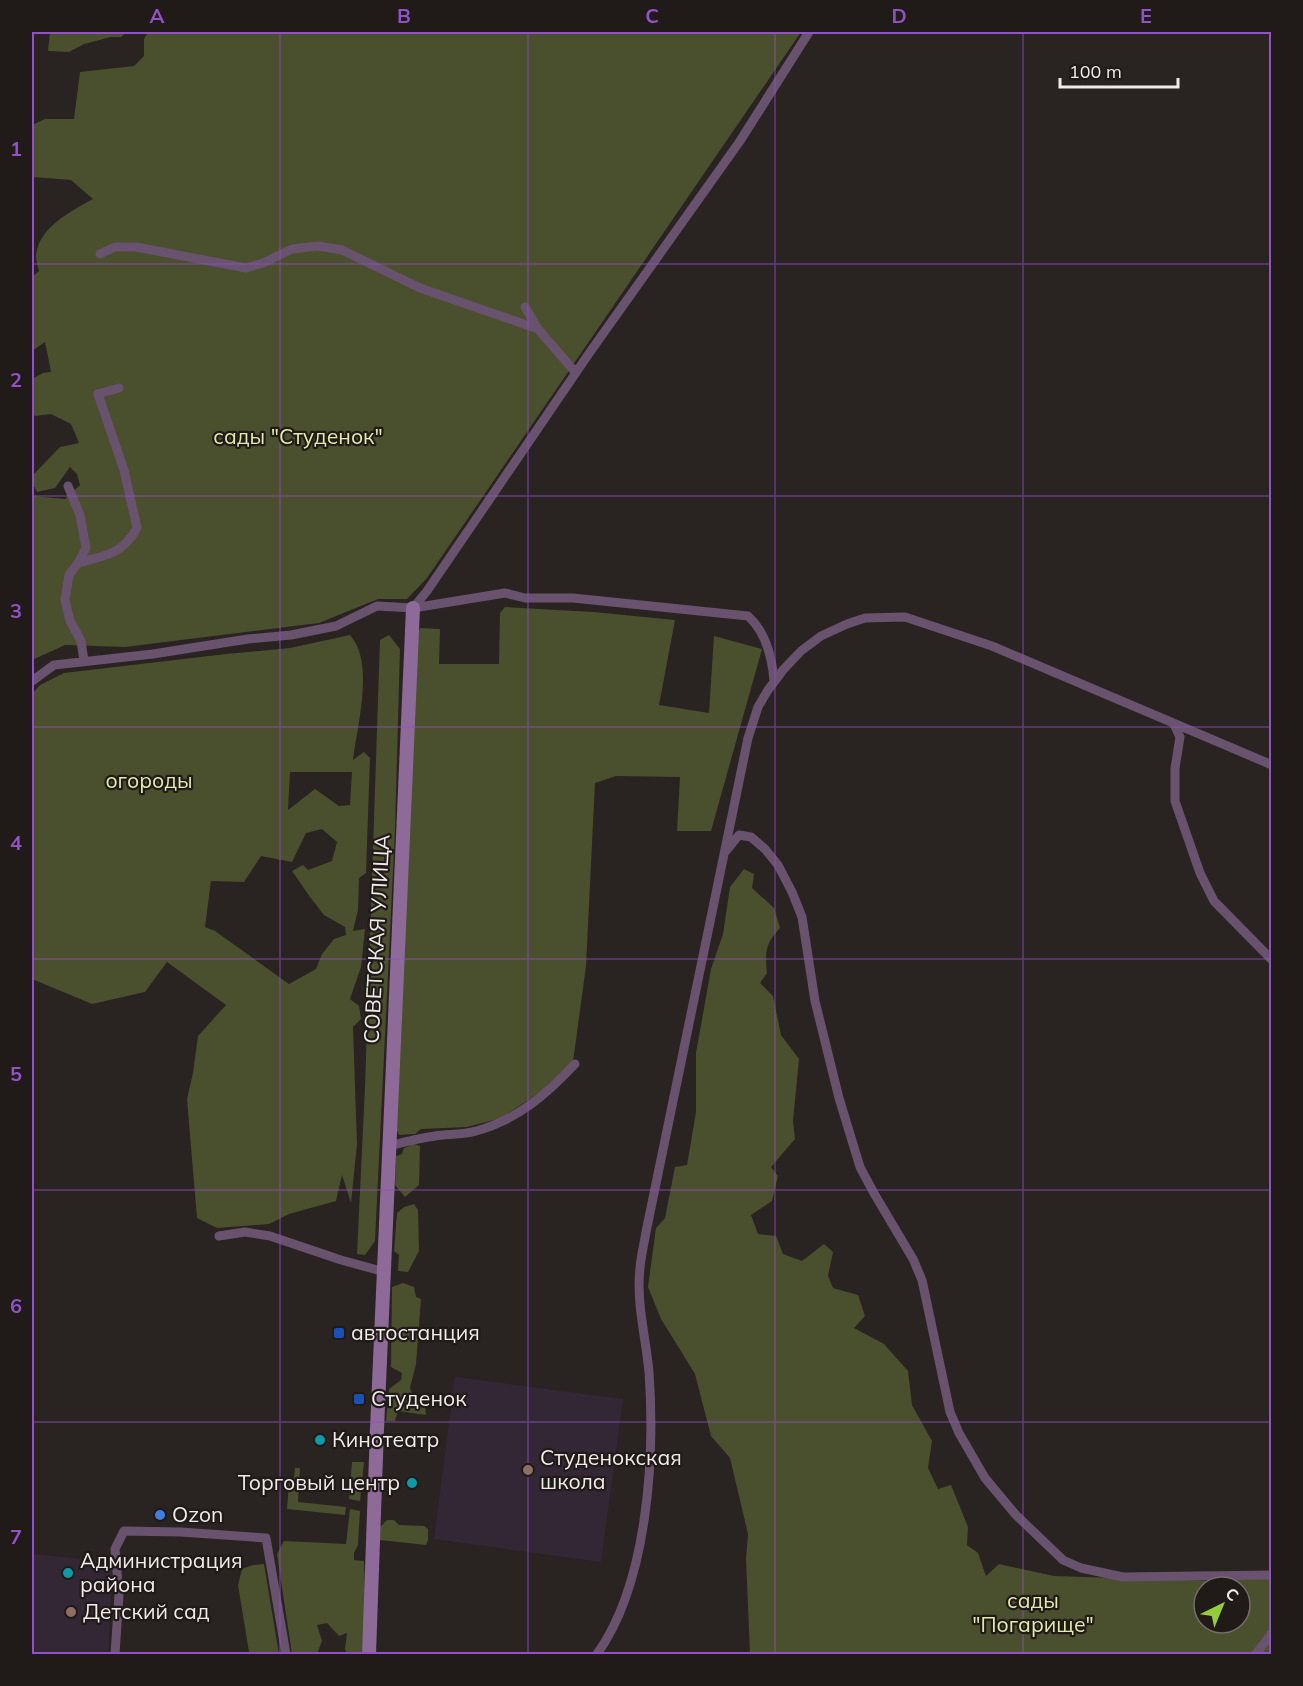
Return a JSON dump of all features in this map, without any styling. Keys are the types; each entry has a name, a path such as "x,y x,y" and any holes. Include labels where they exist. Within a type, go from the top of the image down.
{"street":[{"path":"413,608 740,141 809,32"},
{"path":"100,254 115,248 136,247 246,268 263,263 292,249 318,246 342,250 420,288 538,329"},
{"path":"525,308 538,329 576,373"},
{"path":"78,563 103,557 119,550 130,540 137,528 124,470 98,394 119,388"},
{"path":"68,486 80,515 86,548 69,575 65,600 70,621 81,641 84,661"},
{"path":"32,681 54,665 291,635 336,626 377,606 413,608 505,593 525,598 573,598 748,616 757,624 765,641 772,661 774,681"},
{"name":"СОВЕТСКАЯ УЛИЦА","path":"369,1654 376,1430 385,1272 413,608"},
{"path":"597,1654 616,1622 636,1562 649,1473 651,1420 649,1370 640,1300 640,1269 748,738 758,707 774,681 801,651 821,636 865,618 905,617 992,646 1272,765"},
{"path":"1174,724 1180,737 1174,768 1175,801 1200,873 1214,901 1272,960"},
{"path":"724,853 739,835 751,837 765,849 777,865 792,892 802,917 815,1001 849,1134 860,1167 913,1259 922,1280 950,1412 959,1433 985,1478 1041,1540 1063,1560 1082,1568 1123,1577 1272,1575"},
{"path":"389,1146 433,1136 475,1132 506,1121 535,1102 575,1064"},
{"path":"219,1236 245,1232 270,1236 385,1272"},
{"path":"115,1654 118,1596 115,1549 124,1531 181,1532 266,1538 286,1654"},
{"path":"1256,1654 1272,1633"}],"shaded area":[{"name":"Студенокская школа","path":"455,1377 623,1399 601,1562 434,1539"},
{"name":"Детский сад","path":"32,1554 113,1562 108,1654 32,1654"}],"green space":[{"path":"50,32 126,32 121,37 111,37 84,44 69,52 48,51"},
{"name":"сады \"Студенок\"","path":"148,32 801,32 427,578 407,599 378,599 319,623 125,647 65,645 32,660 32,496 65,499 80,485 77,474 70,467 55,488 37,492 32,482 32,476 60,447 79,443 71,424 51,414 35,416 32,411 32,379 43,373 51,372 45,342 32,351 32,277 39,271 36,256 38,246 49,229 75,209 93,199 71,180 32,177 32,125 45,119 74,119 80,72 134,66 144,56 144,39"},
{"path":"505,607 675,620 659,705 709,713 714,636 762,649 711,831 677,831 680,777 616,776 595,783 586,966 573,1062 539,1093 501,1118 467,1127 421,1129 415,1134 399,1135 395,1127 417,637 420,628 440,629 439,664 499,664 500,613"},
{"name":"огороды","path":"350,635 362,661 362,695 353,760 364,752 370,758 366,873 359,878 358,910 353,931 365,929 361,967 350,999 359,1006 361,1019 353,1027 357,1144 351,1203 342,1175 336,1201 289,1214 269,1224 217,1228 197,1218 187,1099 198,1036 226,1005 167,962 145,992 92,1004 32,979 32,694 40,685 64,673 290,648","holes":["290,772 352,772 350,805 339,806 315,789 288,810","322,829 337,842 332,861 308,870 303,865 292,871 324,915 345,927 346,935 334,939 322,954 316,969 289,984 215,931 205,927 211,881 244,882 261,856 292,862 306,833"]},
{"path":"389,635 400,649 395,830 375,1241 365,1255 357,1254 380,640"},
{"name":"сады \"Погарище\"","path":"744,869 754,874 752,888 774,908 780,928 769,944 766,954 767,973 760,983 773,996 781,1035 799,1059 793,1121 795,1139 771,1167 778,1176 772,1201 751,1215 758,1234 776,1236 783,1254 802,1261 824,1244 833,1252 828,1276 833,1288 858,1295 865,1316 854,1328 884,1344 908,1371 912,1405 932,1441 928,1468 938,1489 951,1485 968,1527 967,1545 978,1553 986,1576 999,1564 1054,1576 1192,1580 1192,1635 1252,1635 1252,1579 1271,1578 1271,1654 750,1654 746,1559 748,1534 730,1458 711,1436 695,1374 661,1319 648,1287 656,1228 665,1218 675,1167 687,1165 696,1112 696,1053 711,969 723,934 730,887"},
{"path":"414,1144 420,1146 419,1185 405,1197 395,1185 396,1156 402,1154 404,1148"},
{"path":"414,1204 418,1210 419,1251 408,1272 398,1271 399,1255 394,1251 397,1213 404,1207"},
{"path":"403,1283 414,1287 416,1297 421,1299 416,1364 410,1388 414,1399 425,1405 426,1415 398,1411 395,1421 386,1421 389,1389 401,1380 402,1373 391,1367 392,1287"},
{"path":"352,1462 364,1462 360,1501 349,1499"},
{"path":"295,1468 300,1468 298,1502 346,1507 345,1515 287,1509 289,1481 294,1479"},
{"path":"350,1509 360,1511 358,1545 354,1553 354,1560 364,1561 365,1607 362,1654 347,1654 345,1649 347,1633 339,1636 327,1623 317,1625 322,1641 317,1654 292,1654 277,1554 284,1541 346,1544"},
{"path":"387,1520 394,1520 399,1525 424,1526 428,1529 426,1545 380,1540 380,1527"},
{"path":"264,1564 279,1654 250,1654 249,1652 238,1585 242,1569"}],"place":[{"name":"автостанция","path":"339,1333"},
{"name":"Студенок","path":"359,1399"},
{"name":"Кинотеатр","path":"320,1440"},
{"name":"Студенокская школа","path":"528,1470"},
{"name":"Торговый центр","path":"412,1483"},
{"name":"Ozon","path":"160,1515"},
{"name":"Администрация района","path":"68,1573"},
{"name":"Детский сад","path":"71,1612"}]}
